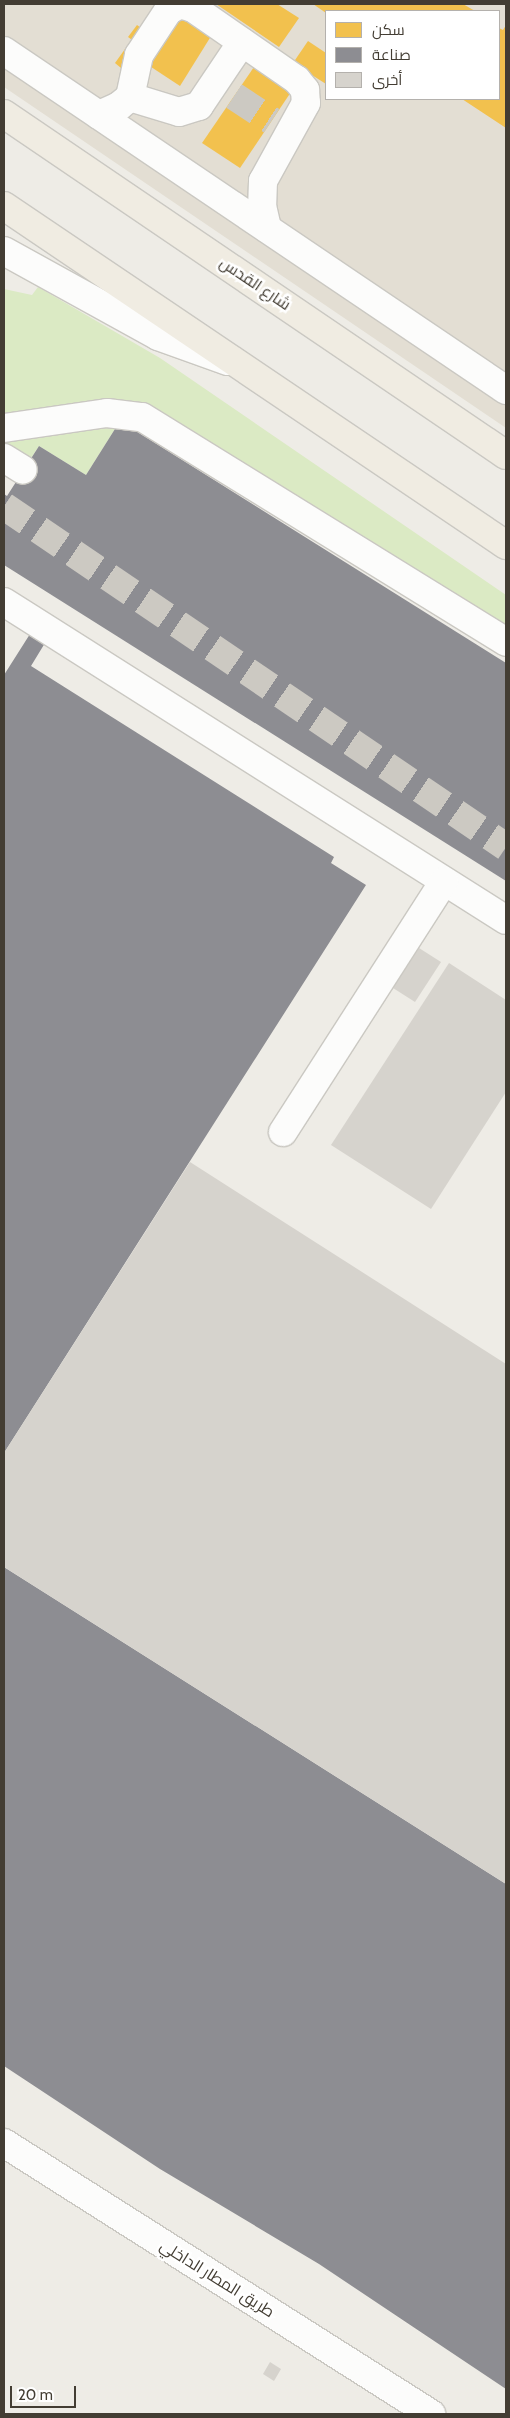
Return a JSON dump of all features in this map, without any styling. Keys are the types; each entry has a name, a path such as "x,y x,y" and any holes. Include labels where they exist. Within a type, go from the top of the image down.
{"main road":[{"name":"شارع القدس","path":"4,114 506,455"},
{"path":"4,206 506,545"}],"street":[{"path":"98,115 119,106 130,97 139,55 173,6 193,8 297,80 305,90 306,103 280,126 263,181 262,206 267,228"},
{"path":"130,97 169,110 190,111 224,90 242,42"},
{"path":"4,51 506,390"},
{"path":"11,261 158,336 236,363"},
{"path":"472,367 506,368"},
{"path":"4,428 107,413 142,417 506,642"},
{"path":"4,602 506,920"},
{"path":"282,1132 444,880"},
{"name":"طريق المطار الداخلي","path":"4,2143 431,2414"}],"shaded area":[{"path":"4,4 506,4 506,428 4,87"}],"green space":[{"path":"38,287 160,358 506,595 506,632 148,406 113,399 18,417 4,413 4,289 32,295"},
{"path":"120,421 86,475 39,446 25,467 4,453 4,435"}],"building: سكن":[{"path":"216,4 277,4 299,18 279,47"},
{"path":"313,4 463,4 473,10 325,10 325,12"},
{"path":"175,9 213,33 180,86 142,61"},
{"path":"137,25 148,33 139,45 128,37"},
{"path":"506,25 506,128 464,100 500,100 500,28 503,30"},
{"path":"308,41 325,52 325,83 293,63"},
{"path":"130,42 137,47 121,68 115,63"},
{"path":"256,64 293,89 240,168 202,143"}],"building: صناعة":[{"path":"120,421 506,663 506,881 4,565 4,494 7,496 39,446 86,475"},
{"path":"30,634 45,643 31,666 334,857 331,863 366,885 4,1453 4,675"},
{"path":"4,1567 506,1884 506,2389 319,2264 160,2169 4,2066"}],"building: أخرى":[{"path":"419,948 441,962 415,1002 393,988"},
{"path":"449,963 506,1000 506,1092 431,1209 331,1145"},
{"path":"190,1162 506,1364 506,1884 4,1567 4,1453"},
{"path":"270,2362 281,2369 274,2381 263,2374"}],"tunnel":[{"path":"234,96 272,121"},
{"path":"4,506 506,847"}]}
